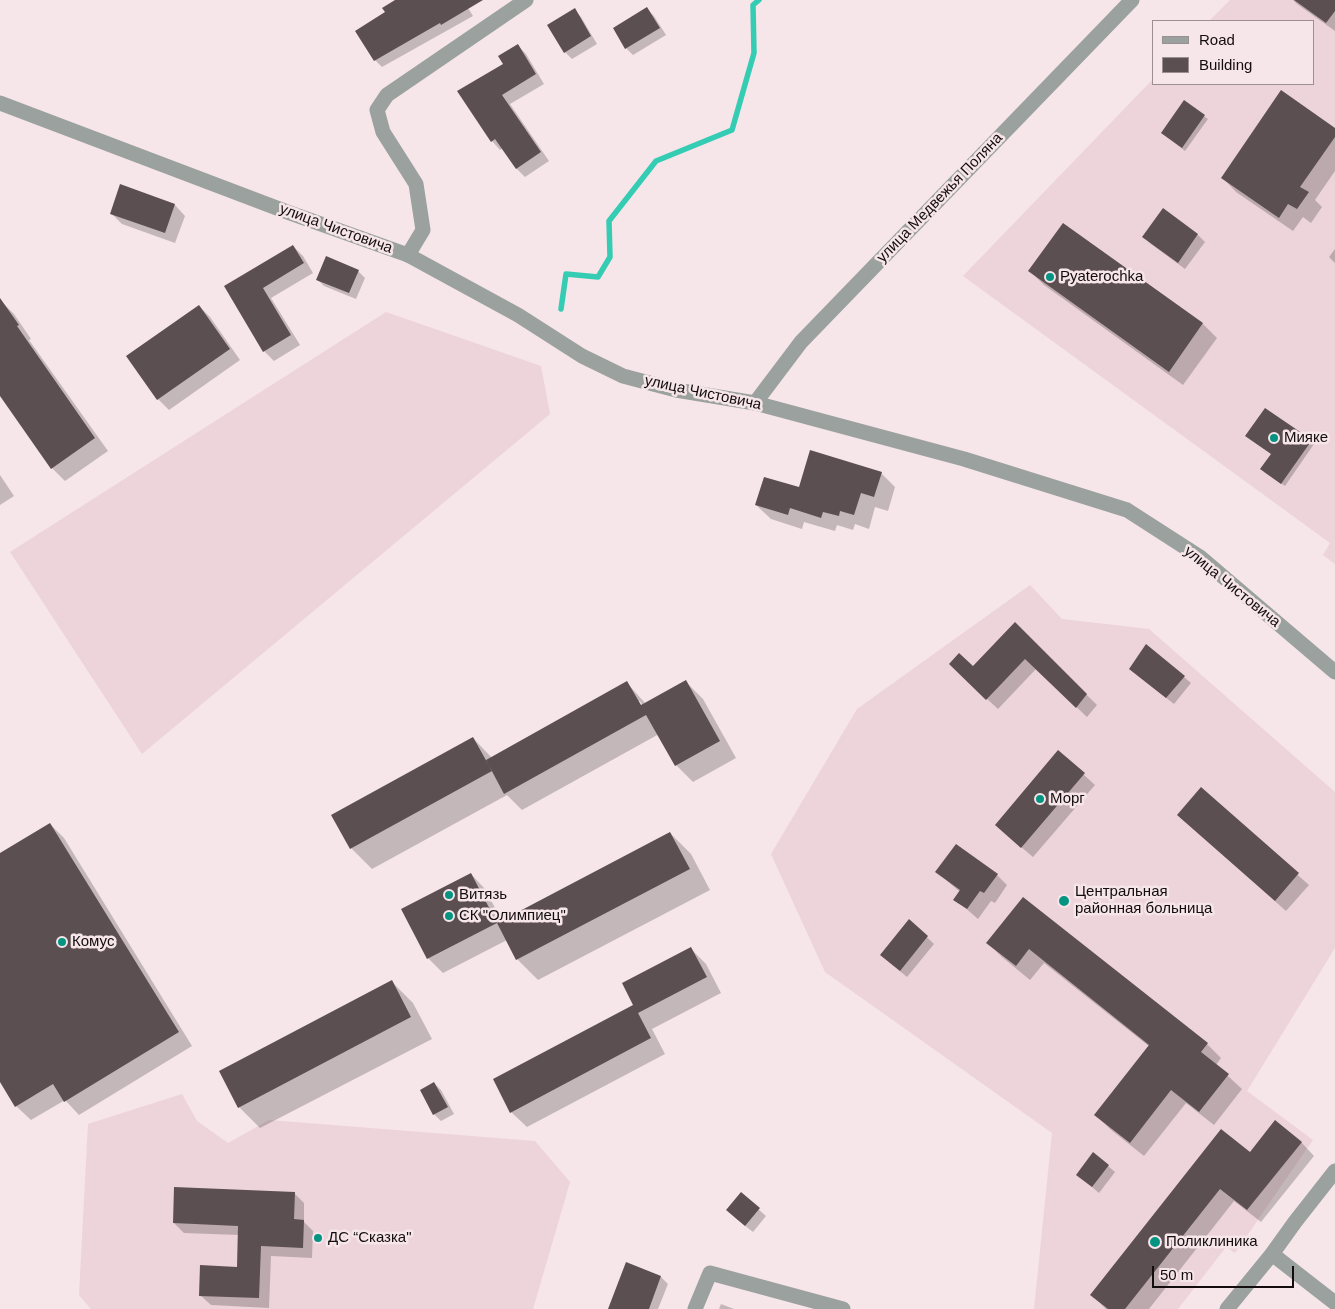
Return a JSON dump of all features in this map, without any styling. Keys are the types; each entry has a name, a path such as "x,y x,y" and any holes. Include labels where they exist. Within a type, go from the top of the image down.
{"street":[{"path":"408,255 423,230 416,184 383,132 377,110 388,95 526,0"},
{"name":"улица Медвежья Поляна","path":"755,403 801,342 1132,0"},
{"name":"улица Чистовича","path":"0,103 281,210 408,255 518,315 582,356 623,376 676,390 755,403 964,459 1127,510 1200,557 1335,672"},
{"path":"1227,1309 1272,1254 1335,1171"},
{"path":"1272,1254 1335,1303"},
{"path":"694,1309 710,1273 843,1309"}],"shaded area":[{"path":"1230,0 1335,0 1335,564 1323,555 1330,543 963,276 1152,80 1152,85 1315,85 1315,20 1210,20"},
{"path":"386,312 541,366 550,414 142,754 10,552"},
{"name":"Центральная районная больница","path":"1030,585 1062,619 1149,629 1335,792 1335,948 1247,1091 1313,1140 1235,1253 1226,1247 1178,1309 1034,1309 1052,1133 825,972 771,854 857,709"},
{"name":"ДС “Сказка\"","path":"182,1094 197,1121 228,1143 269,1120 535,1141 570,1182 533,1309 91,1309 79,1295 88,1124"}],"building":[{"path":"395,0 483,0 374,61 355,31 385,12 382,8"},
{"path":"1294,0 1335,0 1335,11 1326,23"},
{"path":"647,7 660,28 625,49 613,28"},
{"path":"575,8 591,36 564,53 547,25"},
{"path":"518,44 536,74 502,95 541,152 516,169 495,139 491,142 457,91 503,64 498,56"},
{"path":"1281,90 1335,128 1335,137 1300,187 1309,192 1297,209 1288,204 1279,218 1221,178"},
{"path":"1184,100 1205,115 1182,148 1161,133"},
{"path":"120,184 175,204 165,233 110,214"},
{"path":"1163,208 1198,234 1178,263 1142,237"},
{"path":"1063,223 1203,323 1169,372 1028,271"},
{"path":"293,245 304,263 263,288 291,335 263,352 224,286"},
{"path":"326,256 359,270 349,293 316,280"},
{"path":"0,298 19,325 17,326 95,438 51,469 0,396"},
{"path":"199,305 230,349 157,400 126,356"},
{"path":"1265,408 1312,440 1281,484 1260,469 1271,454 1245,436"},
{"path":"810,450 882,472 874,497 861,493 854,515 840,511 839,516 823,512 821,518 790,508 788,515 755,505 764,477 799,487"},
{"path":"1015,622 1087,694 1076,708 1025,659 986,700 949,664 959,653 973,666"},
{"path":"1146,644 1185,676 1166,698 1129,669"},
{"path":"686,680 720,741 675,766 646,715 504,794 486,760 627,681 641,705"},
{"path":"473,737 492,771 350,849 331,815"},
{"name":"Морг","path":"1058,750 1085,773 1021,848 995,825"},
{"path":"1201,787 1299,873 1275,901 1177,815"},
{"name":"Комус","path":"50,823 179,1032 64,1102 53,1084 15,1107 0,1082 0,853"},
{"path":"670,832 690,869 516,960 497,923"},
{"path":"956,844 998,874 984,893 980,891 967,909 953,900 960,890 935,872"},
{"name":"СК \"Олимпиец\"","path":"471,873 497,923 427,959 401,909"},
{"path":"1023,897 1208,1043 1201,1052 1229,1074 1199,1112 1171,1090 1130,1143 1094,1115 1149,1045 1029,949 1016,966 986,943"},
{"path":"909,919 928,936 900,971 880,955"},
{"path":"691,947 707,977 638,1013 651,1038 510,1113 493,1079 633,1005 622,983"},
{"path":"392,980 411,1017 238,1108 219,1071"},
{"path":"434,1082 448,1107 433,1115 420,1090"},
{"name":"Поликлиника","path":"1275,1120 1302,1142 1247,1210 1220,1189 1125,1309 1108,1309 1090,1295 1221,1129 1250,1152"},
{"path":"1093,1152 1109,1165 1092,1187 1076,1175"},
{"path":"174,1187 295,1192 294,1219 304,1220 303,1248 261,1246 259,1298 199,1296 200,1265 237,1267 238,1226 173,1223"},
{"path":"741,1192 760,1208 745,1226 726,1210"},
{"path":"626,1262 661,1276 649,1309 608,1309"}],"waterway":[{"path":"561,309 566,274 598,277 610,257 609,221 656,161 732,130 754,53 753,5 759,0"}],"place":[{"name":"Pyaterochka","path":"1050,277"},
{"name":"Мияке","path":"1274,438"},
{"name":"Морг","path":"1040,799"},
{"name":"Витязь","path":"449,895"},
{"name":"Центральная районная больница","path":"1064,901"},
{"name":"СК \"Олимпиец\"","path":"449,916"},
{"name":"Комус","path":"62,942"},
{"name":"ДС “Сказка\"","path":"318,1238"},
{"name":"Поликлиника","path":"1155,1242"}]}
